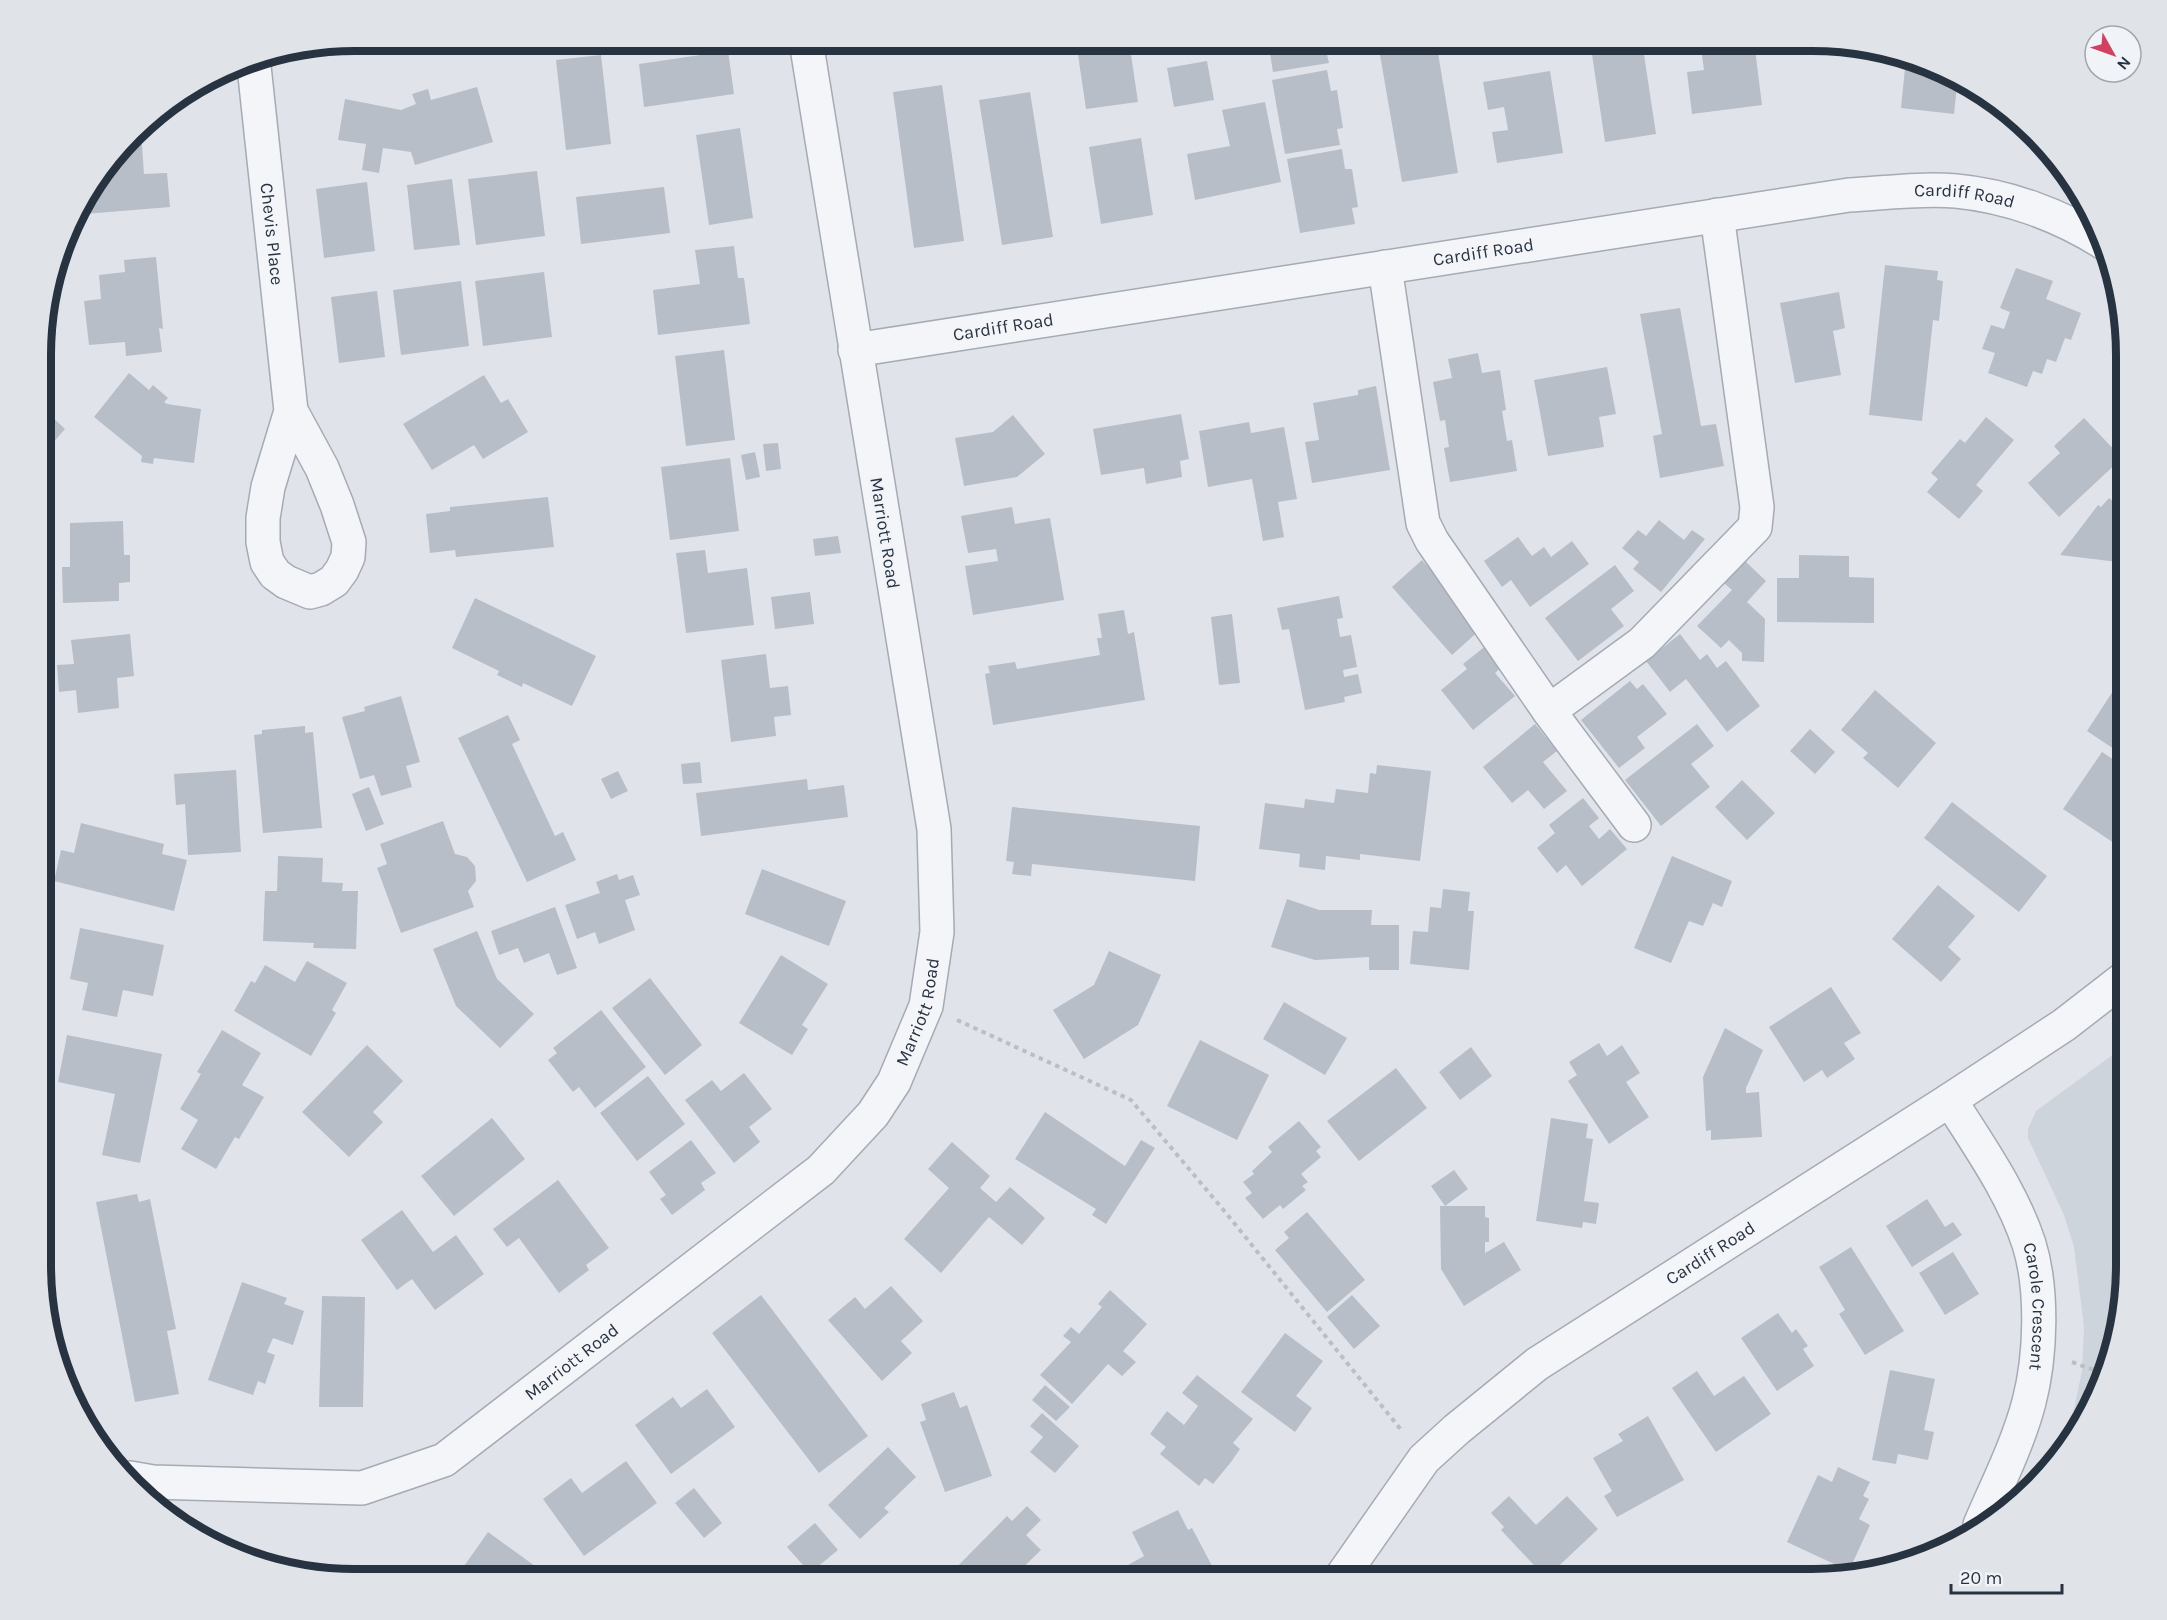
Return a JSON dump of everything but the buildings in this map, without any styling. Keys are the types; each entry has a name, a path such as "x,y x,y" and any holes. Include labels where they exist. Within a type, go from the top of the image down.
{"street":[{"name":"Marriott Road","path":"140,1480 362,1488 444,1461 821,1170 873,1114 894,1082 926,1006 938,932 934,829 808,51"},
{"name":"Chevis Place","path":"254,68 291,411 322,468 349,542 348,557 338,575 321,589 310,592 286,582 275,574 267,562 263,542 263,518 268,487 291,411"},
{"name":"Cardiff Road","path":"855,350 1849,195 1955,191 1994,197 2056,217 2092,237"},
{"path":"1548,711 1642,643 1755,527 1757,507 1717,215"},
{"path":"1385,267 1424,523 1432,541 1548,711 1634,825"},
{"name":"Cardiff Road","path":"1347,1569 1424,1459 1537,1364 1950,1100 2064,1025 2116,985"},
{"name":"Carole Crescent","path":"1950,1100 2001,1182 2017,1216 2029,1245 2037,1295 2038,1350 2029,1401 2018,1436 1984,1516"}],"path":[{"path":"926,1006 1131,1100 1226,1213 1424,1459"}],"shaded area":[{"path":"2116,1052 2116,1265 2113,1305 2106,1344 2093,1382 2063,1436 2073,1413 2082,1371 2084,1327 2074,1247 2064,1215 2028,1138 2028,1129 2036,1111"}]}
